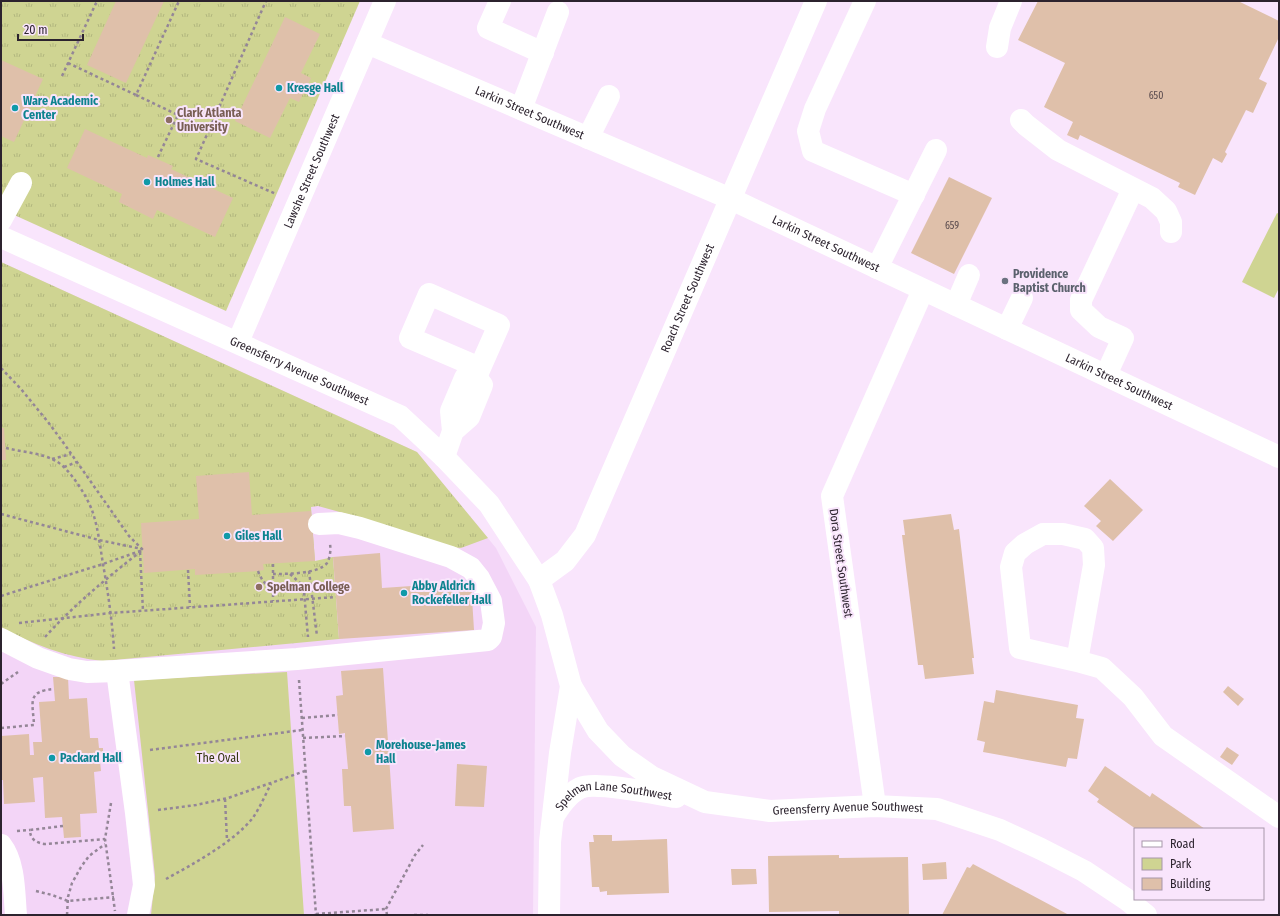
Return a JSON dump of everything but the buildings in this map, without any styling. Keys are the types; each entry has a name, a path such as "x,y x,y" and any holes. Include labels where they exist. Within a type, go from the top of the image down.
{"street":[{"name":"Lawshe Street Southwest","path":"238,342 385,1"},
{"path":"500,1 488,28 543,53"},
{"name":"Roach Street Southwest","path":"539,580 565,561 585,535 816,1"},
{"path":"865,1 815,109 808,131 813,151 914,195"},
{"path":"997,48 1000,28 1011,1"},
{"path":"522,109 558,12"},
{"name":"Larkin Street Southwest","path":"367,42 731,199 1279,457"},
{"path":"588,138 609,96"},
{"path":"1022,120 1026,125 1058,150 1152,198 1166,211 1171,222 1171,232"},
{"path":"877,268 936,150"},
{"path":"1,220 21,182"},
{"path":"1106,376 1123,338 1099,327 1081,310 1081,300 1133,189"},
{"name":"Greensferry Avenue Southwest","path":"1,237 238,342 400,416 444,457 489,504 539,580"},
{"path":"956,305 969,275"},
{"name":"Dora Street Southwest","path":"875,806 832,496 923,290"},
{"path":"1007,329 1022,298"},
{"path":"444,457 453,431 468,418 482,385 478,372"},
{"path":"1,639 38,658 69,669 87,672 309,658 488,640 491,637 494,623 491,601 479,578 471,568 463,562 360,528 340,523 319,524"},
{"path":"1077,661 1094,565 1093,548 1085,540 1064,534 1043,534 1025,544 1015,553 1011,567 1020,648 1102,668 1133,697 1163,736 1279,817"},
{"name":"Spelman Lane Southwest","path":"539,580 552,615 571,686 560,753 550,842 549,915"},
{"path":"117,671 144,885 138,915"},
{"name":"Greensferry Avenue Southwest","path":"571,686 598,731 622,756 652,777 705,802 770,811 875,806 937,809 1000,830 1041,849 1084,871 1126,899 1146,915"},
{"name":"Spelman Lane Southwest","path":"553,817 570,795 581,788 596,786 643,791 705,802"},
{"path":"1,845 6,851 13,878 16,915"}],"path":[{"path":"62,76 97,1"},
{"path":"136,95 179,1"},
{"path":"266,1 196,159 276,194"},
{"path":"68,63 209,130"},
{"path":"157,159 178,115"},
{"path":"1,368 22,389 141,551 143,611"},
{"path":"6,448 52,459 64,468 87,500 92,510 106,578 117,671"},
{"path":"52,459 71,454"},
{"path":"64,468 77,462"},
{"path":"1,514 141,551"},
{"path":"273,574 289,574 309,571 322,567 328,562 331,547 329,539 319,524"},
{"path":"1,596 141,551"},
{"path":"42,640 62,618 106,578 141,551"},
{"path":"273,564 273,601"},
{"path":"188,570 190,607"},
{"path":"258,571 262,580 268,587 273,589"},
{"path":"309,571 314,598 302,730 316,914 386,909"},
{"path":"289,574 300,583 304,592 309,658"},
{"path":"16,623 111,613 336,597"},
{"path":"1,684 17,673 21,668"},
{"path":"1,728 34,725 34,696 42,690 54,689"},
{"path":"302,718 338,715"},
{"path":"127,753 302,730"},
{"path":"303,738 346,736"},
{"path":"155,810 225,799 305,771"},
{"path":"144,885 159,883 205,856 227,841 244,827 258,810 271,784"},
{"path":"112,796 105,844 116,915"},
{"path":"225,799 227,841"},
{"path":"63,826 30,830 30,834 36,842 45,844 105,839"},
{"path":"68,915 68,901 72,883 89,856 105,844"},
{"path":"387,915 386,909 415,855 423,845"},
{"path":"14,891 27,890 38,892 68,901 114,897"},
{"path":"414,915 428,915"}],"shaded area":[{"name":"Spelman College","path":"1,262 417,452 496,548 536,627 533,915 1,915"}],"green space":[{"name":"Clark Atlanta University","path":"1,1 360,1 226,311 1,209"},
{"path":"1277,213 1279,214 1279,288 1274,298 1242,282"},
{"path":"1,262 417,452 488,538 461,548 444,547 365,519 318,506 311,507 315,561 333,557 339,639 103,661 76,657 38,645 1,627"},
{"name":"The Oval","path":"287,672 304,915 151,915 155,876 134,680"}],"place":[{"name":"Kresge Hall","path":"279,88"},
{"name":"Ware Academic Center","path":"15,108"},
{"name":"Clark Atlanta University","path":"169,120"},
{"name":"Holmes Hall","path":"147,182"},
{"name":"Providence Baptist Church","path":"1005,281"},
{"name":"Giles Hall","path":"227,536"},
{"name":"Spelman College","path":"259,587"},
{"name":"Abby Aldrich Rockefeller Hall","path":"404,593"},
{"name":"Morehouse-James Hall","path":"368,752"},
{"name":"Packard Hall","path":"52,758"}]}
